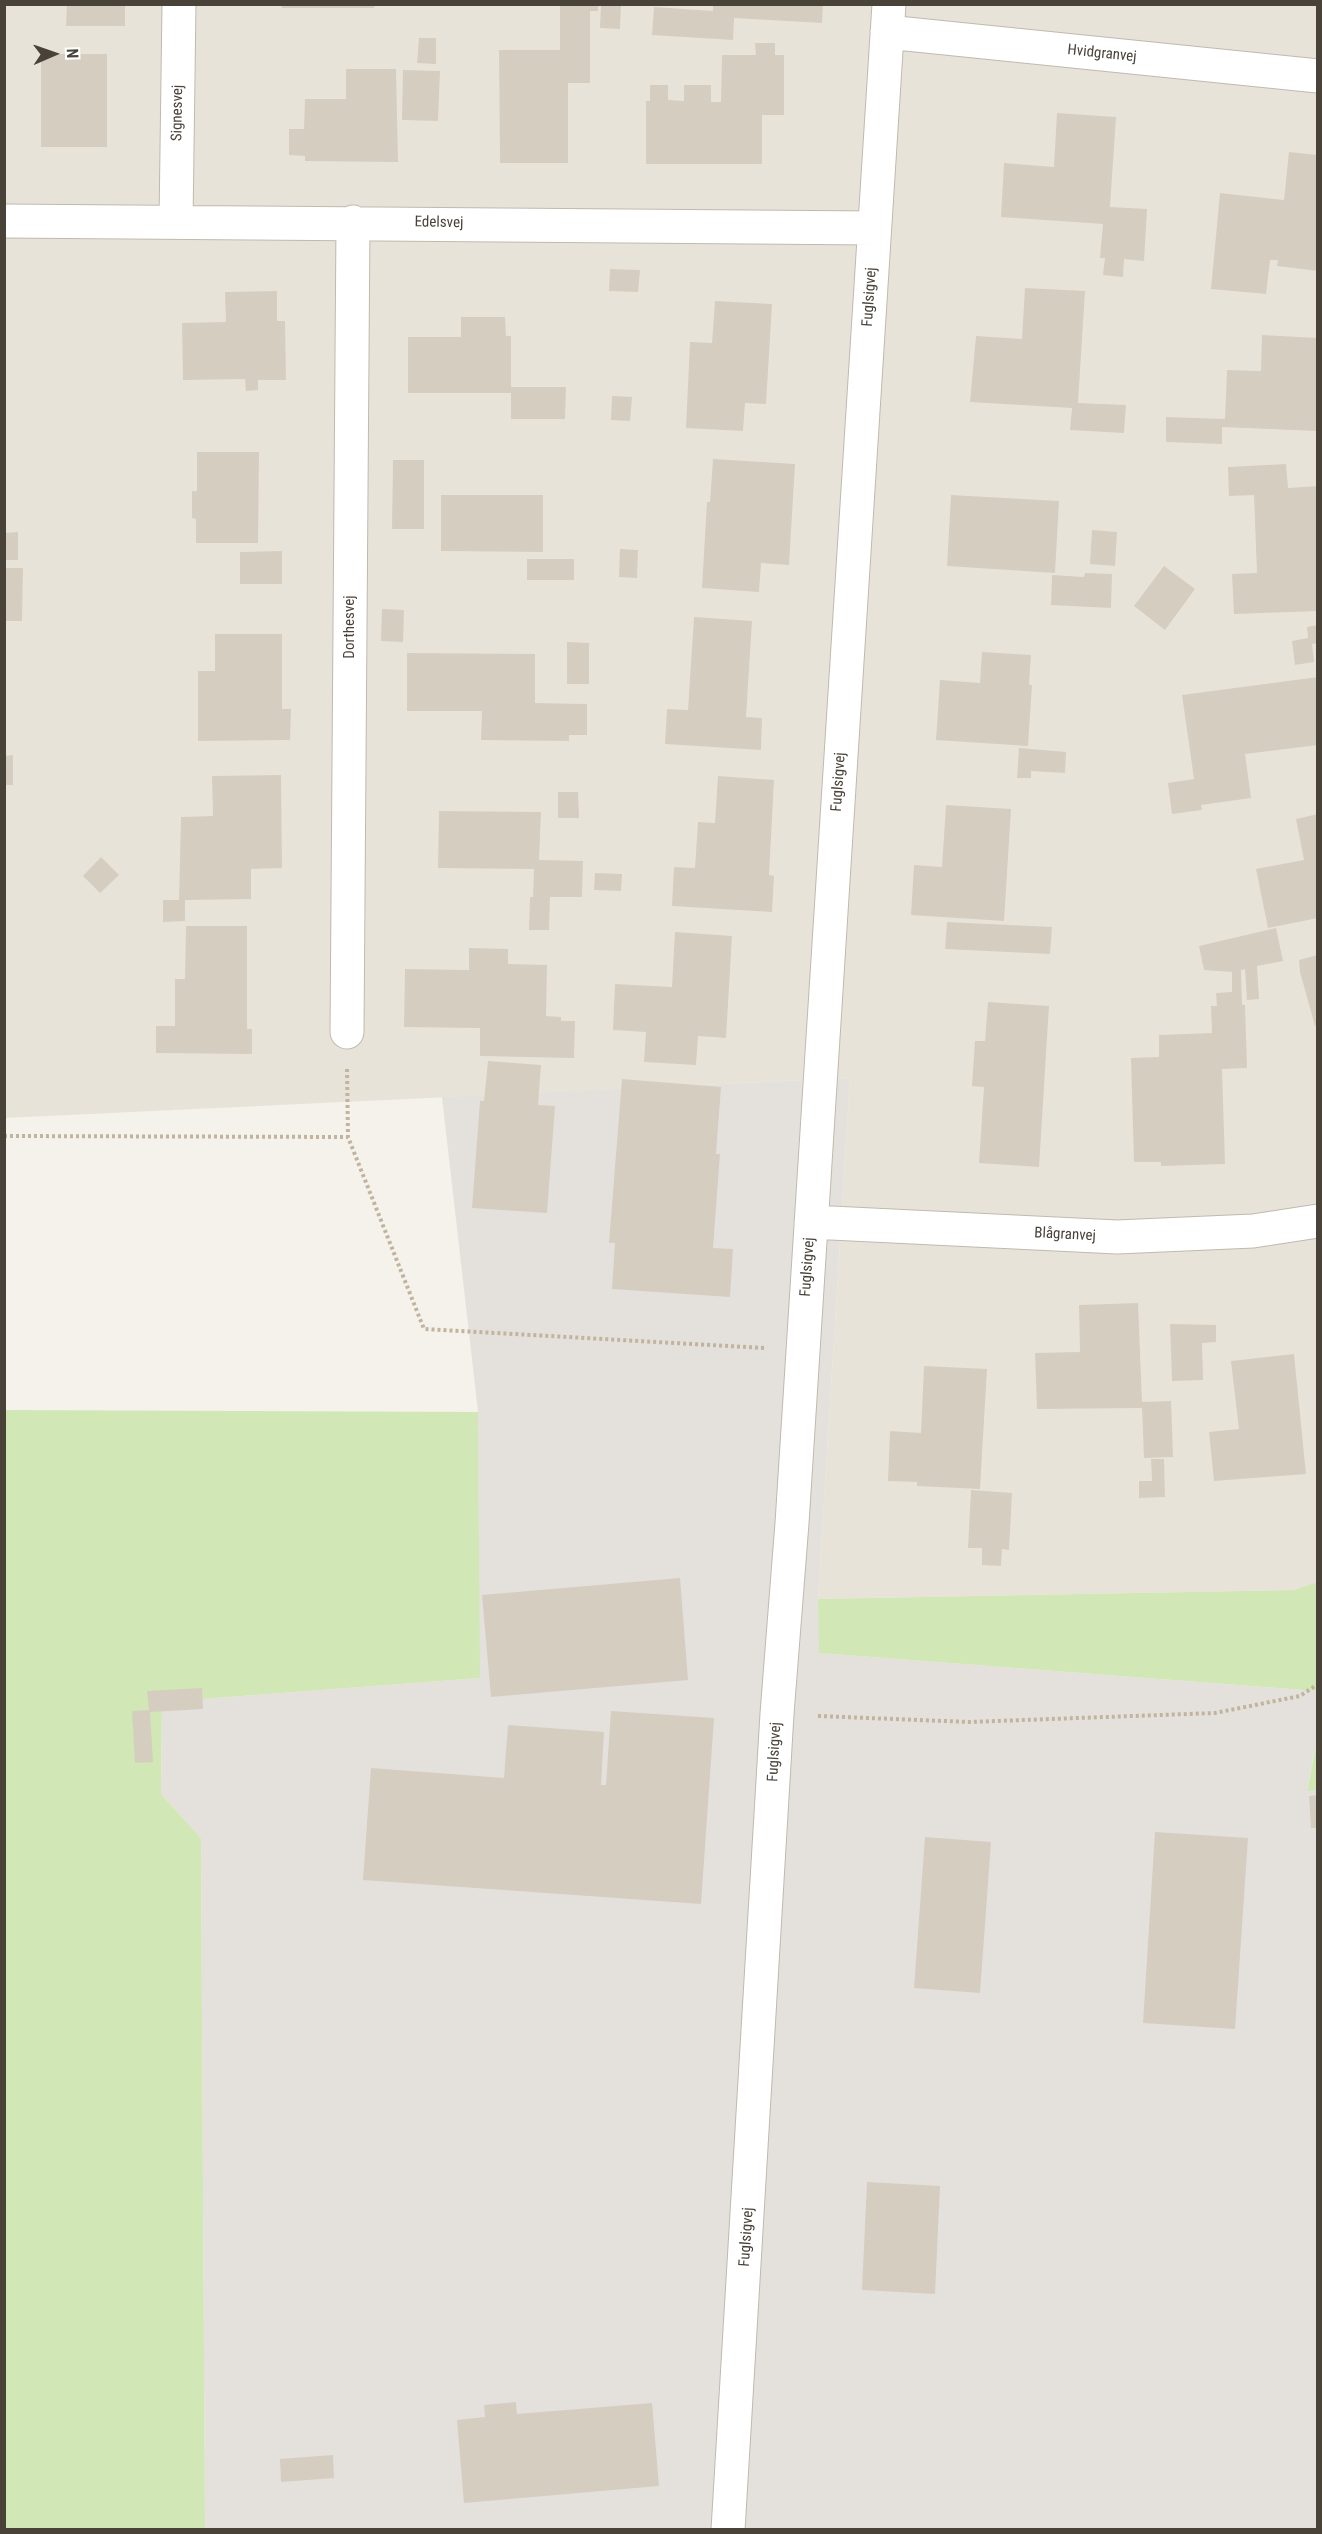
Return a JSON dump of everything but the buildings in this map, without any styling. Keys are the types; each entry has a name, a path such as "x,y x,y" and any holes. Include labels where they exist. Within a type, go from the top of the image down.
{"street":[{"name":"Signesvej","path":"176,222 179,4"},
{"name":"Hvidgranvej","path":"888,18 1317,76"},
{"name":"Fuglsigvej","path":"728,2529 777,1714 803,1350 888,18"},
{"name":"Edelsvej","path":"4,221 353,222 874,228"},
{"name":"Dorthesvej","path":"347,1032 353,222"},
{"name":"Blågranvej","path":"811,1222 1117,1238 1253,1231 1317,1221"}],"path":[{"path":"347,1032 348,1137 424,1329 803,1350"},
{"path":"4,1136 348,1137"},
{"path":"777,1714 969,1722 1215,1713 1300,1696 1317,1684"}],"shaded area":[{"path":"5,5 1317,5 1317,1582 1294,1590 818,1599 850,1078 5,1118"},
{"path":"850,1078 818,1599 820,1653 1317,1691 1317,1741 1307,1790 1318,1790 1317,2529 205,2529 201,1838 161,1794 162,1702 479,1678 478,1412 442,1097"}],"green space":[{"path":"5,1410 478,1412 480,1678 162,1702 161,1794 201,1838 205,2529 5,2530"},
{"path":"1317,1582 1317,1691 819,1653 818,1599 1294,1590"},
{"path":"1317,1741 1317,1790 1307,1791"}]}
